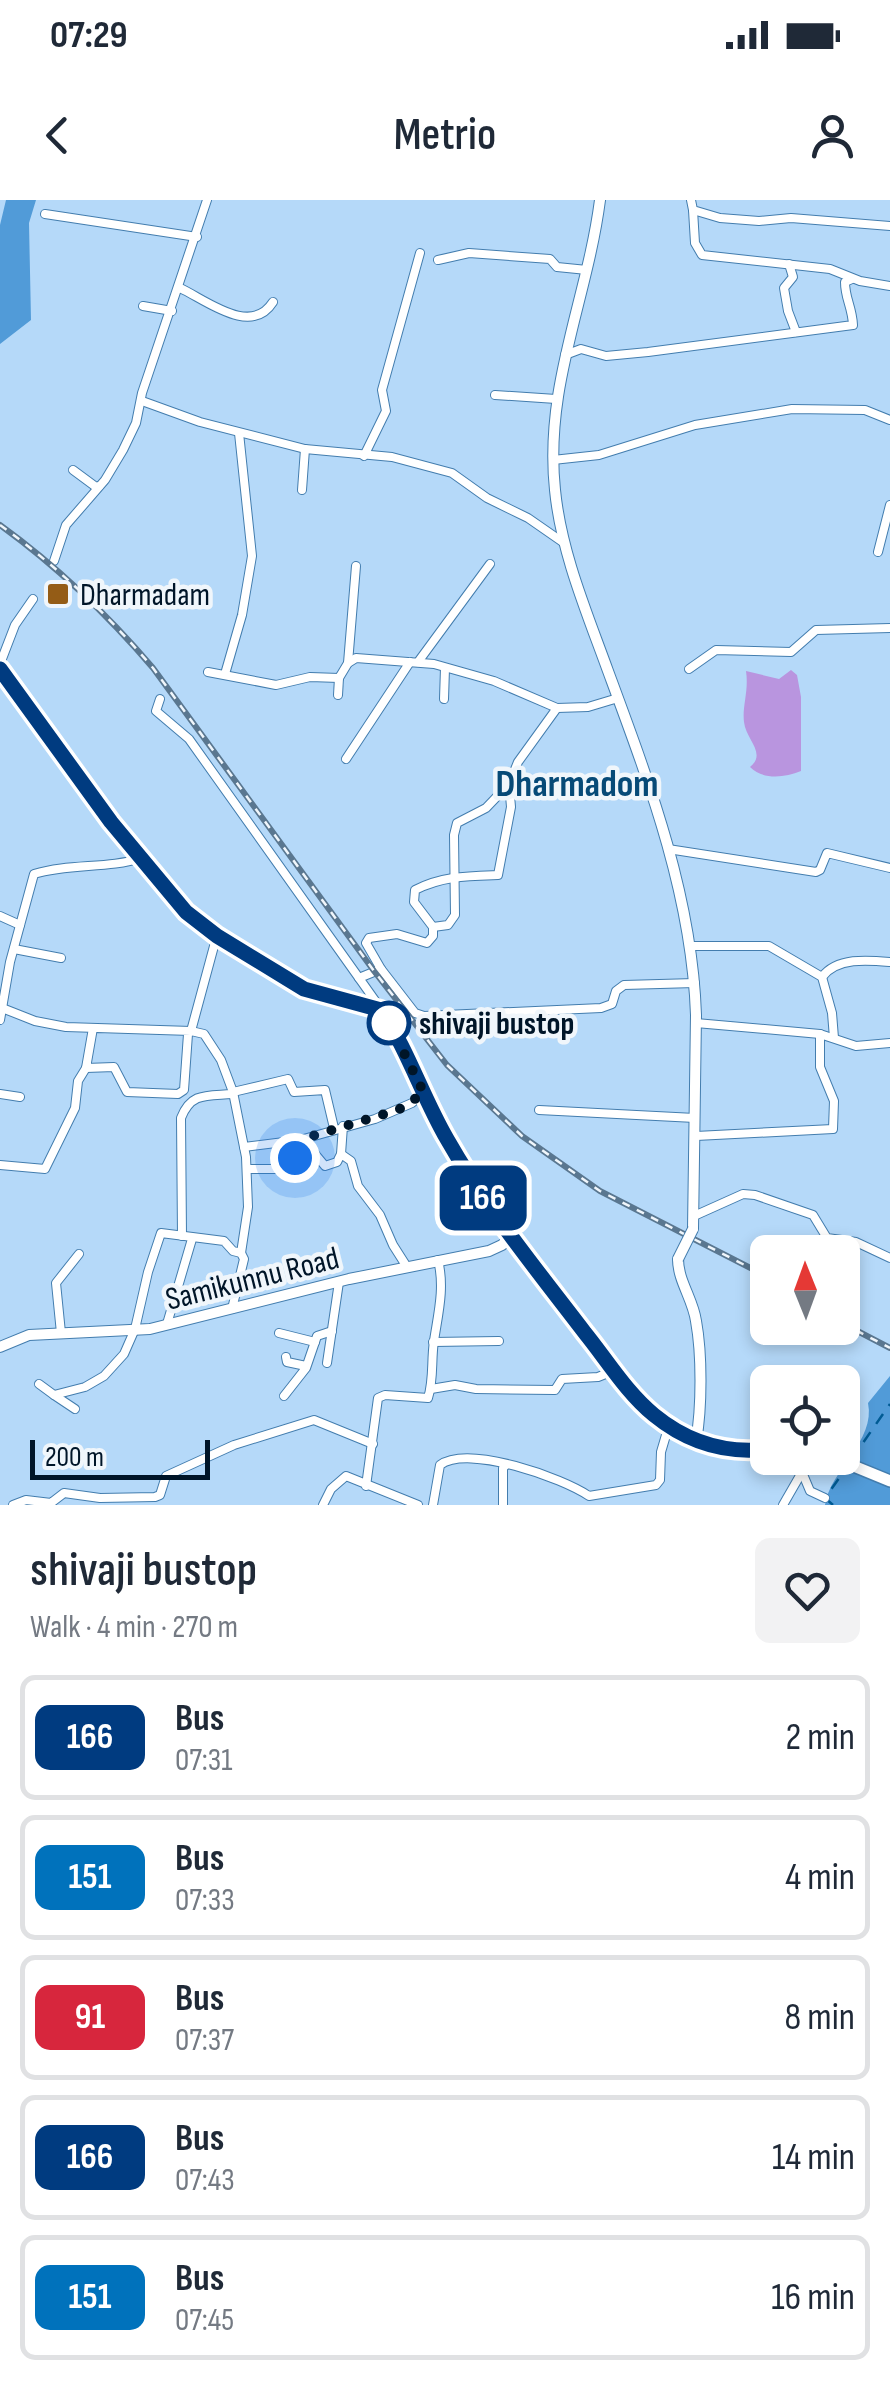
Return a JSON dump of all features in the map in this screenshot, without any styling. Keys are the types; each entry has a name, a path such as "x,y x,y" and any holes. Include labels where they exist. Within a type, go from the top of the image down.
{"main road":[{"path":"600,200 556,398 552,460 564,544 660,814 695,983 694,1216 693,1229 678,1259 697,1322 696,1441"},
{"path":"0,666 111,822 186,912 217,936 304,989 381,1010 446,1138 512,1236 613,1371 653,1414 696,1441 750,1451"},
{"path":"0,682 22,698"},
{"name":"Samikunnu Road","path":"0,1347 29,1336 136,1330 167,1324 489,1251 512,1236"},
{"path":"860,1469 890,1482"}],"street":[{"path":"54,561 66,525 100,486 136,424 142,378 172,311 207,200"},
{"path":"691,200 694,243 702,254 830,269 852,279 890,286"},
{"path":"693,210 720,218 791,218 890,226"},
{"path":"45,214 197,237"},
{"path":"438,260 469,252 550,259 557,267 587,270"},
{"path":"364,456 386,411 382,390 420,253"},
{"path":"789,264 793,277 784,288 796,332"},
{"path":"566,355 581,350 606,356 648,352 853,325 852,306 845,296 845,282 852,279"},
{"path":"180,288 228,314 253,318 268,310 273,302"},
{"path":"142,306 172,311"},
{"path":"495,395 556,398"},
{"path":"142,401 239,433 305,449 392,457 452,473 564,544"},
{"path":"552,460 599,455 695,425 792,409 865,410 890,420"},
{"path":"226,674 252,556 239,433"},
{"path":"302,490 305,449"},
{"path":"73,470 100,486"},
{"path":"878,552 890,505"},
{"path":"48,542 57,547"},
{"path":"346,759 490,564"},
{"path":"338,696 340,678 348,663 356,566"},
{"path":"0,666 15,625 33,600"},
{"path":"689,669 716,650 791,652 816,630 890,628"},
{"path":"348,663 362,658 445,668 494,681 558,708 588,707 618,698"},
{"path":"444,698 445,668"},
{"path":"208,672 276,685 310,676 340,678"},
{"path":"160,699 156,712 189,739 381,1010"},
{"path":"433,927 448,925 454,918 457,823 494,802 558,708"},
{"path":"509,784 511,808 498,875 432,881 413,895 433,927 427,943 387,933 367,940 381,969 415,1012 424,1016 602,1008 612,1004 613,996 624,984 695,983"},
{"path":"668,848 816,872 827,854 890,868"},
{"path":"0,1020 34,874 65,866 118,866 142,858"},
{"path":"0,916 20,925"},
{"path":"86,1068 114,1068 127,1092 178,1094 184,1090 188,1034 217,936"},
{"path":"689,946 769,946 822,977 830,1002 834,1038"},
{"path":"14,949 60,958"},
{"path":"822,977 831,967 841,964 890,962"},
{"path":"359,978 381,969"},
{"path":"2,1008 49,1025 204,1034 220,1060 232,1093 248,1169 248,1208 241,1253 244,1260 232,1309"},
{"path":"696,1023 820,1034 856,1046 890,1043"},
{"path":"0,1166 44,1169 75,1108 78,1080 86,1068 93,1028"},
{"path":"696,1136 833,1129 834,1101 820,1067 820,1034"},
{"path":"182,1236 180,1118 186,1103 288,1078 294,1092 324,1090 339,1127 341,1154 337,1162 325,1166 315,1154 286,1159 275,1169 248,1169"},
{"path":"244,1147 296,1141 398,1110 424,1093"},
{"path":"0,1094 20,1097"},
{"path":"539,1110 695,1118"},
{"path":"295,1158 296,1141"},
{"path":"341,1154 351,1160 358,1186 380,1215 408,1267"},
{"path":"694,1216 744,1194 755,1195 813,1215 827,1238 852,1242 890,1258"},
{"path":"54,1395 85,1387 104,1376 124,1354 136,1330 161,1232 224,1241 241,1253"},
{"path":"167,1324 192,1239"},
{"path":"62,1332 56,1284 78,1254"},
{"path":"366,1486 378,1398 428,1398 431,1389 442,1275 438,1260"},
{"path":"327,1363 339,1282"},
{"path":"284,1396 306,1366 320,1333 332,1331"},
{"path":"279,1334 314,1342"},
{"path":"434,1342 499,1342"},
{"path":"286,1357 287,1362 306,1366"},
{"path":"431,1389 455,1385 554,1390 562,1379 598,1377 613,1371"},
{"path":"38,1384 75,1409"},
{"path":"13,1505 26,1500 51,1504 64,1493 100,1498 155,1497 160,1495 166,1476 234,1445 314,1420 373,1444"},
{"path":"433,1505 440,1465 445,1461 506,1464 574,1486 588,1501 659,1483 660,1452 669,1425"},
{"path":"502,1505 506,1464"},
{"path":"783,1505 800,1475"},
{"path":"803,1475 810,1492 825,1498"},
{"path":"323,1505 342,1477 418,1505"}],"shaded area":[{"path":"791,670 797,675 801,697 801,771 767,776 750,767 757,757 744,722 746,671 779,679"}],"water":[{"path":"6,200 36,200 29,223 31,320 0,344 0,225"},
{"path":"890,1376 890,1505 825,1505 838,1475 860,1475 860,1441 869,1417 868,1403"}],"ferry route":[{"path":"860,1447 890,1404"},
{"path":"833,1505 825,1498 841,1475"}],"railway":[{"path":"0,525 81,592 153,668 447,1065 522,1136 600,1191 750,1268"},
{"path":"860,1332 890,1348"}],"bus line":[{"name":"166","path":"0,669 111,822 186,912 217,936 304,989 381,1010 446,1138 486,1202 613,1371 653,1414 696,1441 750,1451"}],"place":[{"name":"Dharmadam","path":"58,594"},
{"name":"shivaji bustop","path":"389,1023"}],"district":[{"name":"Dharmadom","path":"577,783"}],"route":[{"path":"295,1158 296,1141 375,1119 412,1103 424,1093 387,1019 389,1023"}]}
